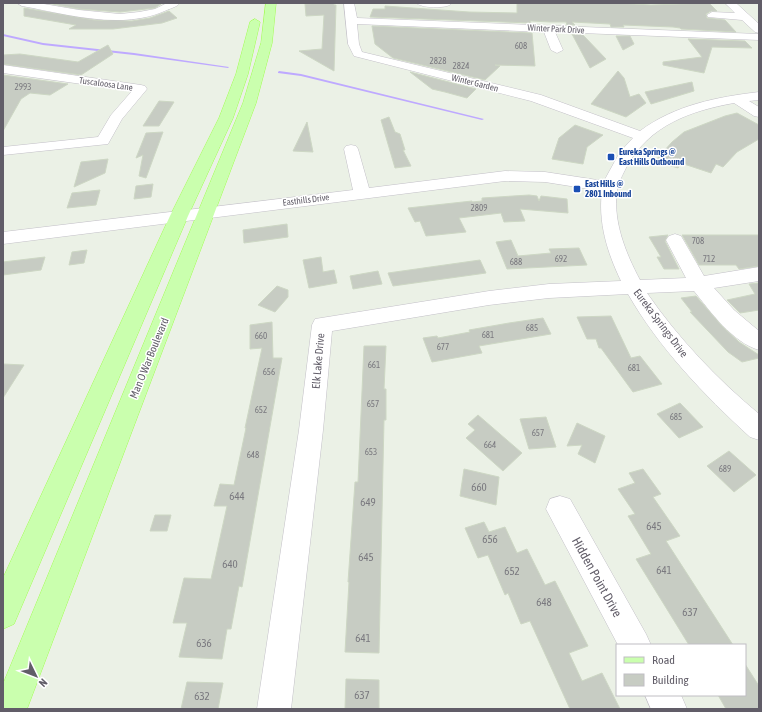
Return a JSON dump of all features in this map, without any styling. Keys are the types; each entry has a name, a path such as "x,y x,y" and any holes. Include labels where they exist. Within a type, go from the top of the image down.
{"main road":[{"path":"3,613 179,216 226,118 242,74 255,26 257,3"},
{"name":"Man O War Boulevard","path":"10,709 73,546 208,213 256,84 268,33 271,3"}],"street":[{"path":"22,3 109,16 147,13 162,9 174,3"},
{"name":"Winter Garden","path":"349,3 353,21 354,47 358,54 536,98 641,136"},
{"path":"421,3 446,4"},
{"path":"730,3 759,30"},
{"path":"712,15 745,17"},
{"name":"Winter Park Drive","path":"353,21 759,37"},
{"path":"548,29 557,50"},
{"path":"655,34 663,44"},
{"name":"Tuscaloosa Lane","path":"3,69 141,89 116,118 103,141 3,151"},
{"name":"Eureka Springs Drive","path":"759,96 704,105 662,121 641,136 628,149 621,160 610,187 610,219 613,235 634,287 649,312 685,357 728,401 759,429"},
{"path":"736,99 759,113"},
{"path":"351,149 362,193"},
{"name":"Easthills Drive","path":"3,238 505,176 545,177 610,187"},
{"path":"675,240 699,284 723,313 738,328 759,342"},
{"path":"634,287 699,284 759,274"},
{"name":"Elk Lake Drive","path":"274,709 311,430 322,325 490,298 549,291 634,287"},
{"name":"Hidden Point Drive","path":"560,509 634,644"},
{"path":"663,696 670,709"}],"building":[{"path":"47,3 161,4 155,8 120,12 79,9"},
{"path":"334,3 334,5 336,5 334,71 299,51 322,49 324,15 306,16 305,4"},
{"path":"517,3 618,3 651,5 709,3 717,11 711,11 706,14 707,18 725,20 736,32 623,25 624,27 611,27 610,24 572,22 575,25 567,25 566,22 530,21 531,23 370,17 373,9 385,9 385,6 469,12 517,13"},
{"path":"24,8 94,20 132,21 150,18 169,11 177,18 162,23 113,29 69,29 76,25 24,16"},
{"path":"372,26 532,33 535,66 495,65 500,66 485,80 393,58 375,44"},
{"path":"572,34 583,35 606,59 590,68"},
{"path":"616,36 630,36 634,44 623,50"},
{"path":"688,39 745,41 752,48 712,47 704,73 663,65 663,62 702,57"},
{"path":"108,45 113,54 81,75 3,64 3,55 20,54 78,62"},
{"path":"618,71 624,78 630,97 639,94 646,103 626,117 591,104"},
{"path":"410,72 476,89 467,98 432,89"},
{"path":"3,75 68,84 50,95 30,93 21,99 3,131"},
{"path":"692,82 694,91 651,104 645,92"},
{"path":"159,101 174,102 159,126 143,126"},
{"path":"737,113 759,125 759,139 737,152 723,167 716,164 711,173 681,163 678,168 655,161 672,142 684,132 725,116"},
{"path":"389,117 395,132 400,134 405,150 403,150 411,166 395,168 381,120"},
{"path":"307,122 313,152 293,151"},
{"path":"575,125 603,135 587,147 583,164 552,159 559,138"},
{"path":"163,132 146,178 139,176 143,155 136,158 146,133"},
{"path":"108,159 105,173 74,187 81,162"},
{"path":"153,184 151,197 134,199 136,186"},
{"path":"100,190 96,205 67,208 72,193"},
{"path":"529,195 537,196 539,201 541,196 567,199 568,213 520,209 525,221 504,222 501,213 459,218 466,232 426,236 420,221 415,222 408,208 482,201 482,198"},
{"path":"287,224 288,237 244,243 243,230"},
{"path":"668,235 665,241 679,269 664,269 657,257 661,257 649,237"},
{"path":"682,235 759,235 759,266 739,269 736,265 699,265"},
{"path":"511,240 518,256 551,253 549,249 579,248 587,265 507,269 496,242"},
{"path":"87,250 84,263 69,265 72,252"},
{"path":"45,257 41,270 3,275 3,262"},
{"path":"321,257 323,272 334,270 337,283 309,288 303,260"},
{"path":"480,260 486,273 393,286 388,273"},
{"path":"378,271 382,284 353,289 350,276"},
{"path":"759,283 759,310 740,313 727,300 755,294 749,284"},
{"path":"277,286 288,290 288,297 275,312 258,305"},
{"path":"696,296 722,326 739,342 759,355 759,358 742,362 728,352 690,312 692,312 681,298"},
{"path":"611,316 631,358 640,356 662,384 633,392 601,348 599,348 596,339 587,339 577,317"},
{"path":"543,318 551,334 479,346 482,353 432,362 423,338 437,336 438,338 470,332 469,330"},
{"path":"272,322 273,358 282,358 242,587 239,586 231,629 227,629 222,659 179,657 187,623 173,623 184,578 211,579 227,506 214,506 220,484 234,485 262,348 250,349 250,325"},
{"path":"364,346 386,346 384,389 386,389 386,420 384,420 379,653 345,652 355,482 358,482"},
{"path":"3,364 24,365 3,398"},
{"path":"680,403 703,427 679,438 657,414"},
{"path":"478,415 522,453 503,471 466,438 475,430 468,424"},
{"path":"546,417 556,447 529,449 520,419"},
{"path":"577,423 605,436 595,463 578,454 582,445 567,446"},
{"path":"729,451 756,475 734,492 707,466"},
{"path":"464,469 499,477 496,505 460,496"},
{"path":"643,469 661,494 653,497 680,536 666,541 732,644 688,644 636,559 651,554 628,516 635,514 618,489 635,483 629,473"},
{"path":"155,515 171,515 167,531 150,531"},
{"path":"484,522 489,532 505,527 517,553 527,549 545,585 555,581 588,646 569,653 582,681 602,673 620,709 570,709 530,621 521,624 508,593 505,595 488,555 478,558 465,528"},
{"path":"746,666 759,686 759,709 726,709 719,696 746,696"},
{"path":"346,679 379,680 379,709 345,709"},
{"path":"187,682 223,683 218,709 181,709"}],"waterway":[{"path":"3,35 43,44 134,54 228,67"},
{"path":"279,72 301,75 482,119"}],"place":[{"name":"Eureka Springs @ East Hills Outbound","path":"611,157"},
{"name":"East Hills @ 2801 Inbound","path":"577,189"}]}
